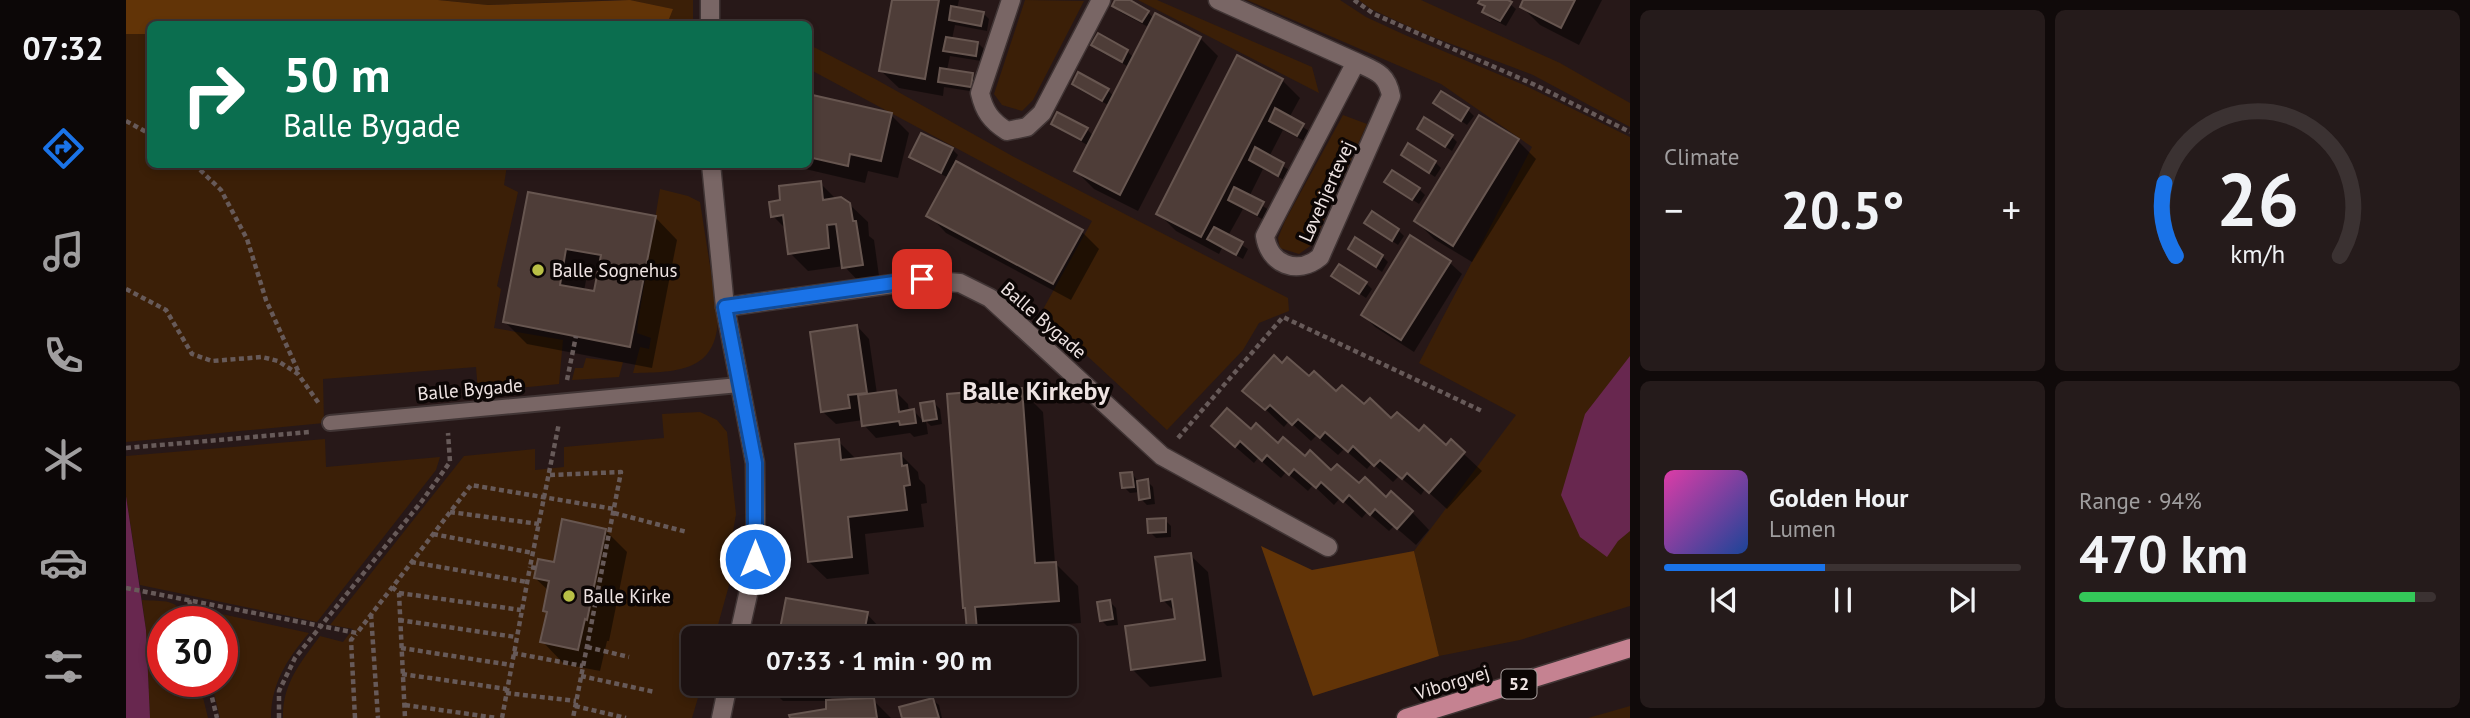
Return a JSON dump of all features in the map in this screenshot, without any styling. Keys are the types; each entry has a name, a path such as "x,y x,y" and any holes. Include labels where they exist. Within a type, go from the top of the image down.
{"main road":[{"name":"Viborgvej","path":"1406,718 1630,648"}],"street":[{"path":"710,0 710,21"},
{"path":"1012,0 980,93 983,106 992,121 1007,131 1027,127 1042,113 1101,0"},
{"name":"Løvehjertevej","path":"1218,0 1356,62 1378,72 1388,82 1391,96 1320,257 1310,266 1295,268 1267,250 1265,236 1356,62"},
{"path":"710,168 725,307 755,463 755,559 741,626"},
{"name":"Balle Bygade","path":"725,307 922,279 960,283 990,298 1163,456 1328,547"},
{"path":"721,718 726,696"}],"lane":[{"name":"Balle Bygade","path":"330,423 739,385"}],"path":[{"path":"1354,0 1384,19 1533,84 1630,132"},
{"path":"126,121 147,132"},
{"path":"126,448 319,431 330,423 302,379 266,300 247,239 221,190 198,168"},
{"path":"126,289 166,310 192,354 212,360 262,357 278,361 302,379"},
{"path":"1163,456 1283,317 1482,411"},
{"path":"404,705 500,718 527,582 533,567 533,553 576,336"},
{"path":"279,718 279,691 295,658 450,462 447,412"},
{"path":"550,475 621,472 573,718"},
{"path":"355,718 351,640 471,485 614,511 687,533"},
{"path":"450,512 539,524"},
{"path":"433,534 533,553"},
{"path":"411,562 527,582"},
{"path":"392,587 399,593 522,610"},
{"path":"126,588 357,633"},
{"path":"399,593 405,718"},
{"path":"189,600 190,606"},
{"path":"371,614 378,718"},
{"path":"399,620 516,637"},
{"path":"587,647 629,657"},
{"path":"401,648 511,665"},
{"path":"513,653 583,666"},
{"path":"402,674 576,704 626,718"},
{"path":"581,676 655,692"},
{"path":"212,697 217,718"}],"shaded area":[{"path":"126,0 147,21 147,168 507,168 504,185 518,192 497,286 501,289 494,328 563,340 559,384 478,392 476,367 323,379 324,423 126,442"},
{"path":"126,0 438,0 488,5 630,0 673,9 668,21 147,21 147,34 126,34"},
{"path":"438,0 612,0 488,5"},
{"path":"630,0 693,0 693,21 668,21 672,9"},
{"path":"1025,0 1084,1 1033,100 1022,111 1002,105 994,94"},
{"path":"1138,0 1157,0 1312,67 1319,93"},
{"path":"1247,0 1340,0 1366,17 1524,85 1630,137 1630,606 1520,640 1439,656 1414,551 1516,415 1419,363 1532,147 1441,84"},
{"path":"1359,0 1421,0 1560,63 1630,103 1630,127 1533,75 1425,34 1371,9"},
{"path":"812,46 1014,157 1288,298 1289,311 1259,323 1243,350 1167,430 1041,313 1092,221 812,71"},
{"path":"1343,115 1367,124 1313,244 1299,254 1280,248 1278,238 1285,221"},
{"path":"660,189 700,202 718,317 716,335 711,349 703,359 692,365 665,372 633,373 640,347 649,349 651,338 637,333"},
{"path":"1630,356 1630,531 1618,541 1607,557 1580,537 1561,495 1585,414"},
{"path":"586,358 623,362 619,377 572,380 575,368 583,368"},
{"path":"700,412 717,420 727,432 736,514 730,549 733,571 718,626 681,626 681,696 698,696 692,718 283,718 289,684 306,655 320,636 343,642 353,629 330,625 464,456 535,449 535,470 564,467 564,447 664,438 662,414"},
{"path":"325,439 326,467 440,457 436,470 317,622 140,585 126,496 126,456"},
{"path":"126,496 146,630 150,718 126,718"},
{"path":"1261,546 1312,570 1414,551 1439,656 1313,696"},
{"path":"142,600 169,602 176,606 147,606 147,652"},
{"path":"238,618 309,633 294,652 277,683 271,718 220,718 215,697 238,697"},
{"path":"149,697 203,697 208,718 150,718"},
{"path":"1630,706 1630,718 1588,718"}],"building":[{"path":"892,0 939,0 925,79 879,71"},
{"path":"1115,0 1130,0 1149,11 1142,22 1112,6"},
{"path":"1480,0 1512,2 1500,21 1482,12 1485,6 1478,3"},
{"path":"1523,0 1575,0 1561,28 1520,7"},
{"path":"951,6 984,12 981,26 949,20"},
{"path":"1155,13 1201,37 1120,195 1074,171"},
{"path":"1098,33 1128,50 1122,62 1091,45"},
{"path":"946,37 978,42 976,56 943,51"},
{"path":"1237,55 1283,79 1201,237 1156,214"},
{"path":"940,68 973,73 971,87 938,82"},
{"path":"1078,72 1109,89 1102,101 1072,84"},
{"path":"1441,91 1469,108 1461,121 1433,103"},
{"path":"812,95 892,113 881,161 850,154 848,166 812,158"},
{"path":"1275,108 1304,124 1297,136 1269,121"},
{"path":"1057,112 1088,128 1081,140 1051,124"},
{"path":"1479,115 1519,139 1453,246 1414,221"},
{"path":"1424,117 1453,135 1445,147 1417,129"},
{"path":"921,133 953,148 941,173 909,157"},
{"path":"1408,143 1436,161 1429,173 1401,155"},
{"path":"1255,147 1284,163 1278,176 1249,160"},
{"path":"956,161 1083,230 1053,284 926,216"},
{"path":"1392,170 1420,188 1412,200 1384,182"},
{"path":"821,181 823,200 841,197 850,203 853,221 856,221 863,265 842,268 836,224 827,225 829,248 788,254 783,215 771,217 769,202 780,200 779,186"},
{"path":"1234,187 1264,202 1257,215 1228,200"},
{"name":"Balle Sognehus","path":"528,192 656,216 630,347 503,322","holes":["566,249 601,255 594,291 560,285"]},
{"path":"1372,211 1399,229 1392,241 1364,223"},
{"path":"1214,227 1243,242 1236,255 1207,239"},
{"path":"1410,235 1451,261 1401,340 1361,315"},
{"path":"1355,237 1383,255 1376,267 1348,249"},
{"path":"1339,264 1367,282 1359,294 1331,276"},
{"path":"857,325 867,393 848,395 850,408 821,412 810,332"},
{"path":"1274,355 1282,363 1287,357 1309,376 1314,371 1336,391 1342,385 1364,404 1370,398 1391,418 1397,412 1419,431 1424,425 1446,445 1451,439 1465,452 1429,493 1407,473 1402,479 1380,460 1374,466 1353,446 1348,452 1325,432 1320,438 1298,419 1292,425 1270,405 1265,410 1242,391"},
{"path":"1022,388 1035,563 1056,562 1059,601 975,607 977,626 967,626 947,394"},
{"path":"896,390 899,412 914,409 916,423 900,425 899,421 862,426 858,395"},
{"path":"934,401 937,419 923,421 920,403"},
{"path":"1227,408 1251,429 1256,423 1278,443 1283,437 1305,456 1310,450 1331,470 1337,464 1359,483 1365,477 1386,497 1391,491 1413,511 1397,529 1375,509 1370,515 1349,495 1343,502 1321,482 1316,488 1294,469 1289,475 1267,455 1262,461 1240,441 1235,447 1211,426"},
{"path":"839,439 841,460 901,453 902,466 907,465 910,485 904,486 907,510 848,517 852,557 808,562 795,444"},
{"path":"1132,472 1134,487 1122,488 1120,473"},
{"path":"1148,479 1150,498 1139,500 1137,481"},
{"path":"1166,518 1166,532 1148,533 1147,519"},
{"name":"Balle Kirke","path":"562,519 606,529 578,650 540,642 547,612 543,611 549,581 534,578 538,559 554,562"},
{"path":"1191,553 1205,660 1131,670 1125,626 1175,619 1172,599 1161,601 1155,557"},
{"path":"786,598 868,612 865,626 781,626"},
{"path":"1110,600 1113,619 1100,621 1097,602"},
{"path":"874,698 877,718 790,718 789,715 826,709 826,700"},
{"path":"933,698 939,718 902,718 899,707"}],"place":[{"name":"Balle Sognehus","path":"538,270"},
{"name":"Balle Kirke","path":"569,596"}],"district":[{"name":"Balle Kirkeby","path":"1036,391"}],"route":[{"path":"755,559 755,463 725,307 922,279"}]}
